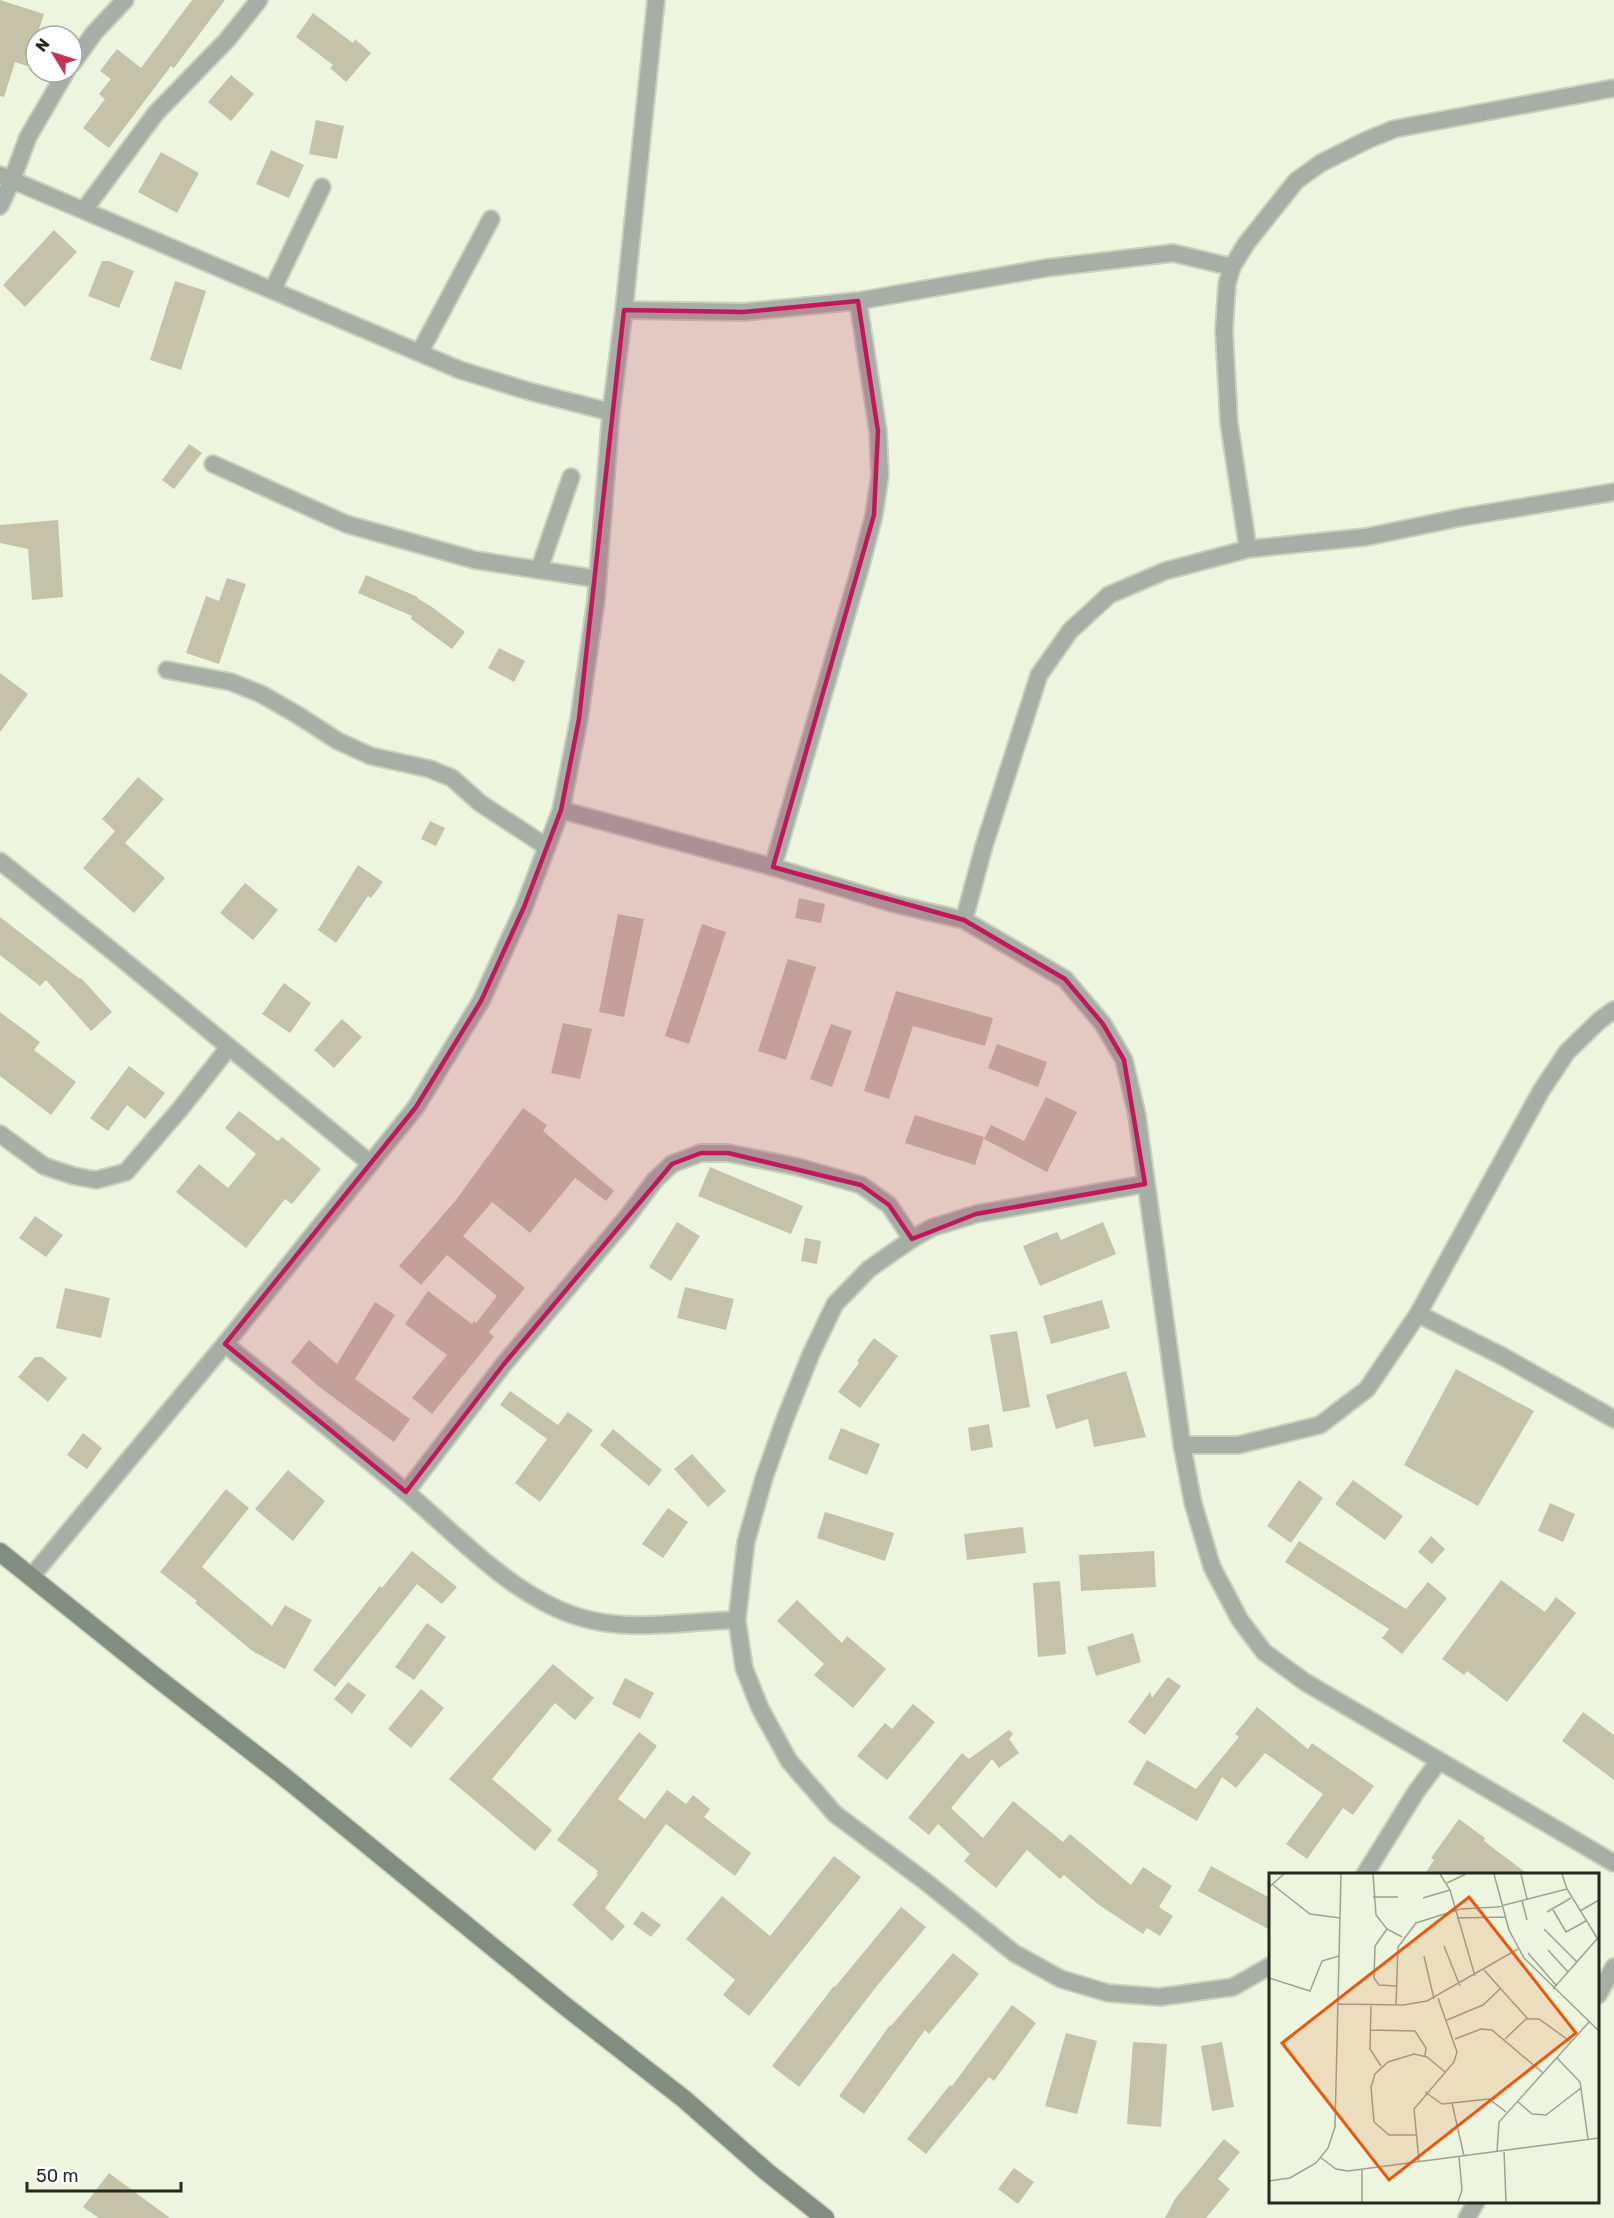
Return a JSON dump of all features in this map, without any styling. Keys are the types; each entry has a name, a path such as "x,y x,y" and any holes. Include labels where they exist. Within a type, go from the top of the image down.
{"street":[{"path":"84,47 125,0"},
{"path":"84,210 156,112 227,40 259,0"},
{"path":"31,1577 225,1344 416,1107 481,1001 525,907 561,810 579,719 598,579 611,412 624,310 656,0"},
{"path":"0,206 6,178 56,84"},
{"path":"1248,549 1229,423 1224,331 1227,285 1232,267 1246,244 1296,181 1321,163 1394,129 1614,88"},
{"path":"6,178 460,370 611,412"},
{"path":"273,289 322,187"},
{"path":"420,352 491,219"},
{"path":"624,310 744,312 858,301 1046,268 1173,253 1232,267"},
{"path":"772,867 874,515 879,475 878,431 858,301"},
{"path":"213,464 345,524 475,560 598,579"},
{"path":"539,570 571,477"},
{"path":"964,920 984,846 1039,675 1070,631 1109,595 1165,572 1248,549 1366,537 1463,517 1614,492"},
{"path":"167,670 231,682 261,694 338,741 371,756 430,769 452,778 480,803 547,847"},
{"path":"561,810 772,867 895,904 964,920 1065,979 1103,1024 1124,1060 1137,1115 1144,1184 1182,1446 1193,1503 1212,1567 1240,1620 1264,1652 1305,1682 1614,1863"},
{"path":"0,861 370,1163"},
{"path":"1182,1446 1238,1445 1320,1425 1367,1389 1418,1314 1540,1091 1567,1052 1600,1020 1614,1010"},
{"path":"0,1134 44,1166 74,1176 96,1180 126,1172 229,1047"},
{"path":"406,1492 504,1364 656,1180 672,1164 701,1153 728,1153 798,1167 861,1185 889,1205 912,1239"},
{"path":"1144,1184 975,1214 931,1228 869,1269 835,1304 811,1354 764,1478 746,1542 737,1620 744,1668 760,1708 789,1761 835,1814 926,1882 1014,1953 1061,1979 1108,1993 1160,1996 1233,1988 1269,1967"},
{"path":"1418,1314 1502,1356 1614,1419"},
{"path":"225,1344 406,1492 479,1557 543,1604 581,1618 628,1626 737,1620"},
{"path":"0,1552 282,1775 565,2006 684,2099 767,2172 825,2218"},
{"path":"1366,1873 1416,1792 1439,1761"},
{"path":"1599,1993 1614,1967"},
{"path":"1467,2218 1475,2203"}],"highlighted area":[{"path":"858,301 878,431 874,515 773,867 964,920 1065,979 1103,1024 1124,1060 1145,1184 976,1214 912,1239 889,1205 861,1185 728,1153 701,1153 672,1164 504,1364 406,1492 225,1344 416,1107 481,1001 524,907 561,810 579,719 624,310 744,312"}],"building":[{"path":"0,0 44,14 41,24 24,24 24,65 15,62 4,97 0,96"},
{"path":"192,0 225,0 174,68 171,66 109,148 83,128 105,99 99,94 111,79 100,71 117,49 141,68"},
{"path":"313,13 353,43 355,39 371,53 346,82 330,68 333,65 296,37"},
{"path":"231,75 254,94 231,121 208,102"},
{"path":"316,120 344,126 337,159 309,154"},
{"path":"271,150 304,165 289,198 256,184"},
{"path":"161,152 199,173 177,213 138,192"},
{"path":"54,230 77,252 25,307 3,285"},
{"path":"102,261 109,261 134,271 119,308 88,296"},
{"path":"175,281 206,291 181,370 150,360"},
{"path":"189,444 202,453 174,489 162,480"},
{"path":"58,520 63,597 32,600 28,549 0,543 0,525"},
{"path":"366,575 418,597 465,632 452,649 411,619 412,616 358,593"},
{"path":"227,578 246,584 219,664 186,653 206,596 219,601"},
{"path":"499,648 525,661 514,682 488,668"},
{"path":"0,673 28,694 0,732"},
{"path":"138,777 164,799 125,843 165,878 134,913 83,868 115,831 102,819"},
{"path":"430,821 445,828 436,846 421,839"},
{"path":"358,865 383,882 371,898 368,896 336,943 318,930"},
{"path":"245,883 278,910 253,940 220,913"},
{"path":"799,898 825,904 821,923 795,918"},
{"path":"618,914 644,919 624,1017 599,1012"},
{"path":"0,917 81,978 112,1012 91,1031 46,980 40,986 0,955"},
{"path":"702,924 726,932 689,1044 665,1036"},
{"path":"788,959 816,967 786,1060 758,1051"},
{"path":"284,983 311,1003 290,1033 262,1014"},
{"path":"896,991 993,1018 985,1046 913,1026 889,1099 864,1091"},
{"path":"0,1012 40,1042 34,1050 76,1082 51,1115 0,1076"},
{"path":"342,1019 362,1037 334,1068 314,1050"},
{"path":"563,1023 592,1029 580,1079 551,1073"},
{"path":"831,1024 852,1031 832,1087 810,1079"},
{"path":"997,1044 1047,1062 1038,1087 988,1068"},
{"path":"129,1066 165,1093 145,1119 127,1105 108,1131 90,1118"},
{"path":"1046,1097 1077,1112 1047,1172 984,1139 991,1125 1024,1141"},
{"path":"523,1108 547,1125 543,1131 614,1191 606,1201 575,1178 530,1233 492,1202 463,1236 525,1288 489,1332 494,1337 432,1414 412,1398 447,1355 405,1324 428,1291 472,1324 474,1321 476,1323 497,1296 447,1255 421,1285 399,1266 456,1200"},
{"path":"239,1111 278,1141 282,1137 321,1169 292,1204 285,1199 246,1248 176,1192 199,1164 228,1188 256,1154 225,1128"},
{"path":"915,1115 984,1137 975,1165 905,1143"},
{"path":"710,1167 803,1206 791,1234 698,1196"},
{"path":"35,1216 63,1235 46,1257 19,1238"},
{"path":"677,1222 700,1236 671,1281 649,1267"},
{"path":"1103,1222 1116,1254 1040,1286 1023,1246 1057,1232 1061,1240"},
{"path":"805,1238 821,1241 817,1264 801,1261"},
{"path":"685,1287 734,1299 726,1330 677,1318"},
{"path":"65,1288 110,1298 101,1338 56,1328"},
{"path":"1102,1300 1110,1328 1051,1344 1043,1316"},
{"path":"375,1302 395,1315 355,1379 410,1419 394,1442 318,1386 291,1362 309,1340 337,1364"},
{"path":"1017,1331 1030,1407 1003,1412 990,1335"},
{"path":"874,1338 898,1356 860,1408 838,1392"},
{"path":"35,1357 42,1357 67,1378 48,1402 18,1377"},
{"path":"1456,1369 1534,1411 1478,1506 1404,1465"},
{"path":"1126,1371 1146,1437 1094,1447 1088,1419 1056,1429 1046,1395"},
{"path":"510,1391 558,1425 568,1412 593,1430 540,1502 515,1483 547,1439 500,1405"},
{"path":"989,1424 993,1447 971,1451 968,1428"},
{"path":"841,1428 880,1444 867,1475 828,1459"},
{"path":"613,1429 662,1470 649,1486 600,1445"},
{"path":"83,1433 102,1448 87,1469 67,1455"},
{"path":"692,1454 726,1491 708,1507 674,1469"},
{"path":"288,1470 325,1501 293,1541 255,1509"},
{"path":"1299,1480 1323,1498 1291,1543 1267,1526"},
{"path":"1353,1480 1403,1516 1385,1540 1335,1504"},
{"path":"226,1489 249,1508 202,1567 272,1626 285,1605 312,1620 285,1669 251,1650 195,1603 197,1601 160,1572"},
{"path":"1550,1503 1575,1514 1563,1542 1538,1531"},
{"path":"668,1508 688,1522 663,1558 642,1544"},
{"path":"825,1512 894,1533 885,1561 817,1538"},
{"path":"1023,1527 1026,1553 967,1560 964,1534"},
{"path":"1431,1536 1445,1549 1432,1564 1418,1552"},
{"path":"1299,1541 1406,1609 1428,1582 1447,1598 1402,1654 1382,1638 1389,1629 1285,1562"},
{"path":"412,1551 457,1587 442,1604 417,1584 335,1687 313,1670 380,1586 382,1588"},
{"path":"1154,1551 1156,1587 1081,1591 1079,1555"},
{"path":"1501,1580 1545,1612 1556,1597 1576,1613 1507,1702 1467,1671 1464,1675 1442,1659"},
{"path":"1060,1581 1066,1654 1038,1657 1033,1583"},
{"path":"797,1600 842,1643 847,1636 886,1669 853,1708 814,1675 824,1664 777,1621"},
{"path":"427,1623 446,1637 414,1680 395,1667"},
{"path":"1133,1633 1141,1662 1096,1676 1087,1647"},
{"path":"553,1664 594,1698 575,1720 555,1703 492,1779 552,1830 535,1851 449,1779"},
{"path":"1168,1677 1181,1686 1145,1735 1128,1722 1150,1692 1152,1698"},
{"path":"625,1678 654,1693 640,1719 612,1704"},
{"path":"348,1682 366,1695 352,1714 334,1699"},
{"path":"421,1689 444,1708 411,1748 388,1729"},
{"path":"913,1704 935,1722 887,1780 857,1756 885,1723 892,1729"},
{"path":"1257,1707 1308,1749 1312,1743 1374,1786 1353,1815 1343,1808 1307,1859 1286,1844 1323,1794 1265,1753 1236,1788 1222,1777 1197,1821 1133,1784 1147,1760 1196,1789 1239,1737 1235,1734"},
{"path":"1583,1712 1614,1735 1614,1780 1562,1741"},
{"path":"1009,1730 1013,1734 1009,1739 1019,1753 999,1768 992,1759 951,1808 983,1838 1013,1801 1063,1842 1070,1834 1131,1885 1143,1867 1172,1886 1159,1907 1173,1916 1160,1936 1147,1928 1143,1934 1099,1905 1064,1875 1060,1879 1027,1850 996,1888 964,1861 970,1854 938,1824 929,1835 908,1818 962,1753 969,1759"},
{"path":"639,1732 657,1746 618,1799 645,1819 667,1790 686,1804 693,1795 710,1809 704,1817 751,1853 735,1876 666,1824 605,1908 625,1926 612,1941 572,1905 598,1875 596,1874 598,1871 557,1840"},
{"path":"1459,1819 1526,1873 1425,1873 1434,1860 1431,1858"},
{"path":"834,1856 861,1877 749,2016 723,1995 735,1980 686,1939 722,1896 770,1936"},
{"path":"1211,1866 1269,1897 1269,1929 1198,1891"},
{"path":"901,1907 926,1927 876,1987 799,2087 772,2066 834,1986"},
{"path":"642,1911 661,1925 651,1937 633,1924"},
{"path":"953,1953 979,1974 929,2034 925,2030 864,2114 839,2096 890,2025"},
{"path":"1012,2005 1036,2023 994,2081 989,2077 926,2154 907,2139 950,2085 952,2086"},
{"path":"1066,2033 1097,2041 1077,2114 1045,2106"},
{"path":"1133,2042 1167,2044 1161,2127 1127,2124"},
{"path":"1222,2042 1234,2107 1212,2111 1201,2046"},
{"path":"1224,2139 1240,2152 1218,2179 1230,2189 1206,2218 1165,2218 1175,2199"},
{"path":"1014,2168 1034,2182 1018,2204 998,2189"},
{"path":"109,2173 170,2218 99,2218 83,2207"}]}
